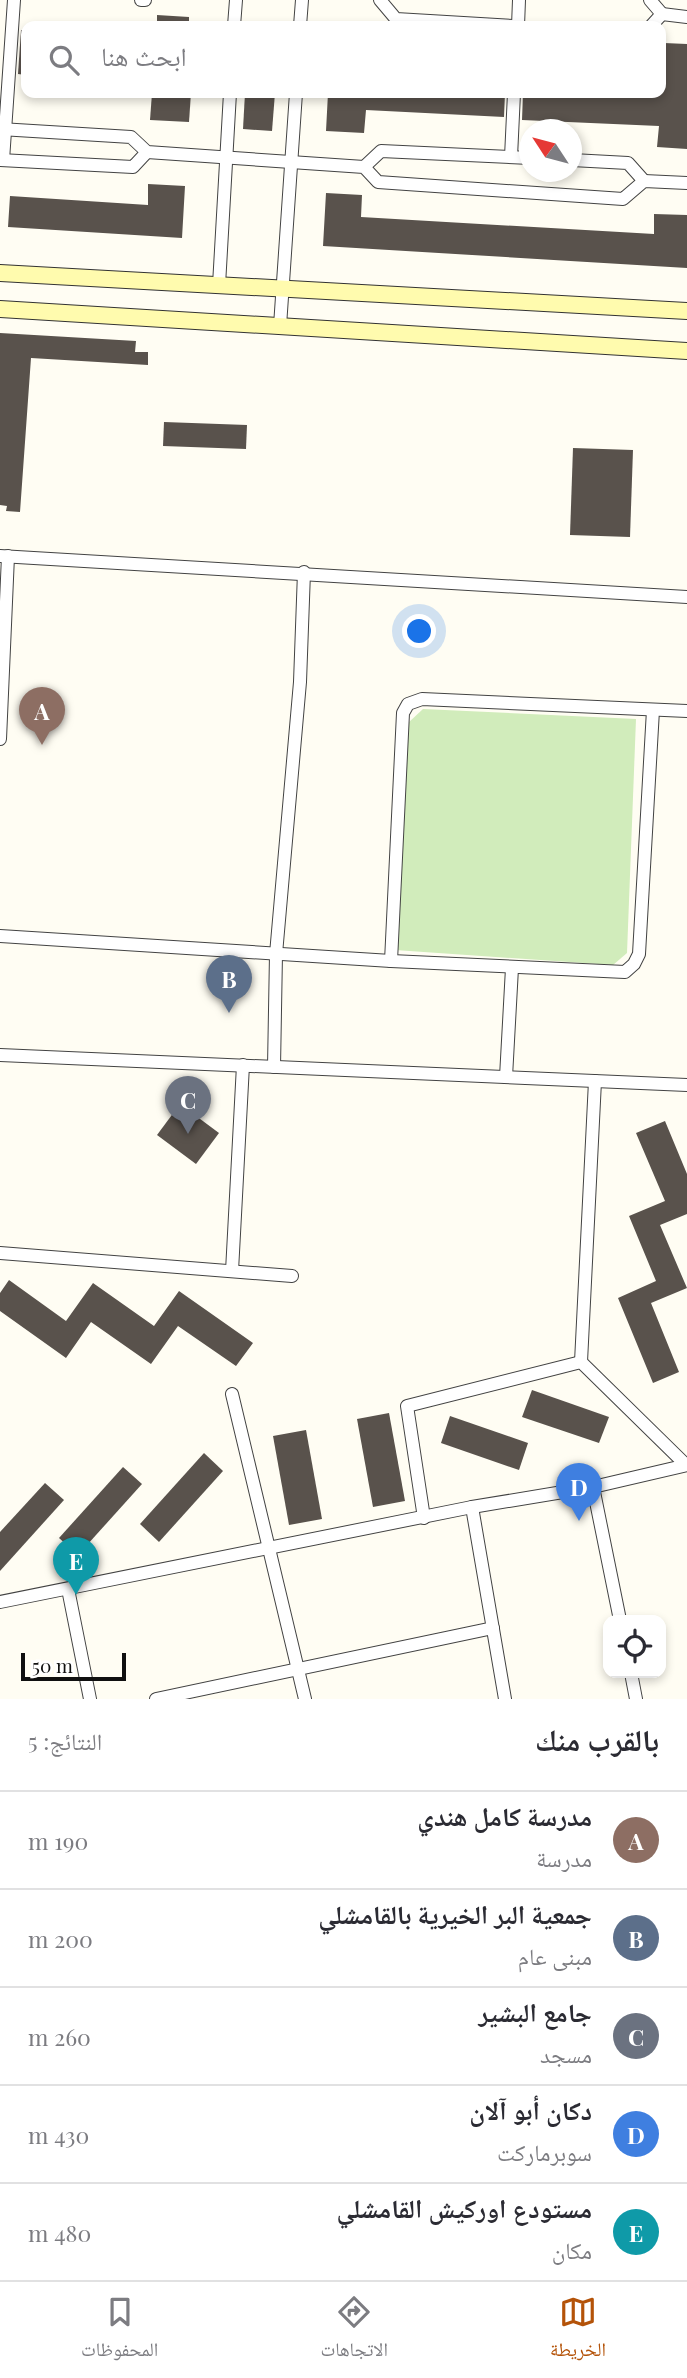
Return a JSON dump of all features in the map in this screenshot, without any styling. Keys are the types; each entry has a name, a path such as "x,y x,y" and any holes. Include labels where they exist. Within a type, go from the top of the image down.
{"main road":[{"path":"0,273 687,311"},
{"path":"0,309 687,351"}],"street":[{"path":"14,0 1,160 133,167 146,152"},
{"path":"234,21 236,0"},
{"path":"300,21 302,0"},
{"path":"380,0 396,19 430,21"},
{"path":"517,21 519,0"},
{"path":"650,0 662,14 687,17"},
{"path":"656,21 662,14"},
{"path":"219,285 230,98"},
{"path":"280,326 296,98"},
{"path":"511,157 514,98"},
{"path":"3,129 131,137 146,152 364,167 378,182 623,199 644,181 687,183"},
{"path":"364,167 381,151 519,157"},
{"path":"582,161 628,163 644,181"},
{"path":"0,739 4,556 687,597"},
{"path":"274,1067 276,954 300,682 304,572"},
{"path":"391,961 403,713 408,704 422,699 687,711"},
{"path":"0,936 620,974 637,960 653,710"},
{"path":"506,1077 512,968"},
{"path":"0,1055 687,1084"},
{"path":"232,1271 243,1065"},
{"path":"594,1081 581,1362 687,1462"},
{"path":"0,1253 292,1276"},
{"path":"424,1518 407,1406 581,1362"},
{"path":"233,1394 304,1699"},
{"path":"0,1602 472,1507 593,1488 687,1462"},
{"path":"593,1488 619,1615"},
{"path":"472,1507 505,1699"},
{"path":"68,1589 89,1699"},
{"path":"156,1699 493,1629"},
{"path":"632,1678 636,1699"}],"green space":[{"path":"423,709 636,719 627,953 613,965 395,950 408,723"}],"building":[{"path":"157,15 189,17 189,21 157,21"},
{"path":"21,30 21,74 18,74"},
{"path":"666,43 687,44 687,149 657,147 659,126 582,123 582,119 522,119 523,98 666,98"},
{"path":"152,98 191,98 189,122 150,120"},
{"path":"245,98 275,98 272,131 243,129"},
{"path":"328,98 505,98 504,117 366,110 364,133 326,131"},
{"path":"148,184 185,186 182,238 8,227 10,196 148,205"},
{"path":"326,193 362,195 361,217 654,234 654,214 687,215 687,268 323,246"},
{"path":"0,333 136,341 135,352 148,352 148,365 31,358 20,512 6,511 7,506 0,505"},
{"path":"164,422 247,425 246,449 163,446"},
{"path":"573,448 633,450 630,537 570,535"},
{"path":"180,1104 219,1133 196,1164 157,1135"},
{"path":"665,1121 687,1174 687,1214 660,1225 687,1288 651,1303 679,1372 653,1383 618,1298 656,1281 629,1216 665,1201 636,1133"},
{"path":"9,1280 66,1321 93,1283 154,1326 179,1291 253,1343 236,1366 178,1326 151,1364 91,1322 66,1358 0,1311 0,1293"},
{"path":"532,1390 609,1417 599,1443 522,1417"},
{"path":"389,1413 405,1501 373,1507 357,1419"},
{"path":"450,1416 528,1443 519,1470 441,1443"},
{"path":"306,1430 322,1519 289,1525 273,1436"},
{"path":"204,1453 223,1471 159,1542 140,1524"},
{"path":"123,1467 142,1484 78,1555 59,1538"},
{"path":"45,1483 64,1500 0,1571 0,1532"}],"place":[{"name":"مدرسة كامل هندي","path":"42,745"},
{"name":"جمعية البر الخيرية بالقامشلي","path":"229,1013"},
{"name":"جامع البشير","path":"188,1134"},
{"name":"دكان أبو آلان","path":"579,1521"},
{"name":"مستودع اوركيش القامشلي","path":"76,1595"}]}
